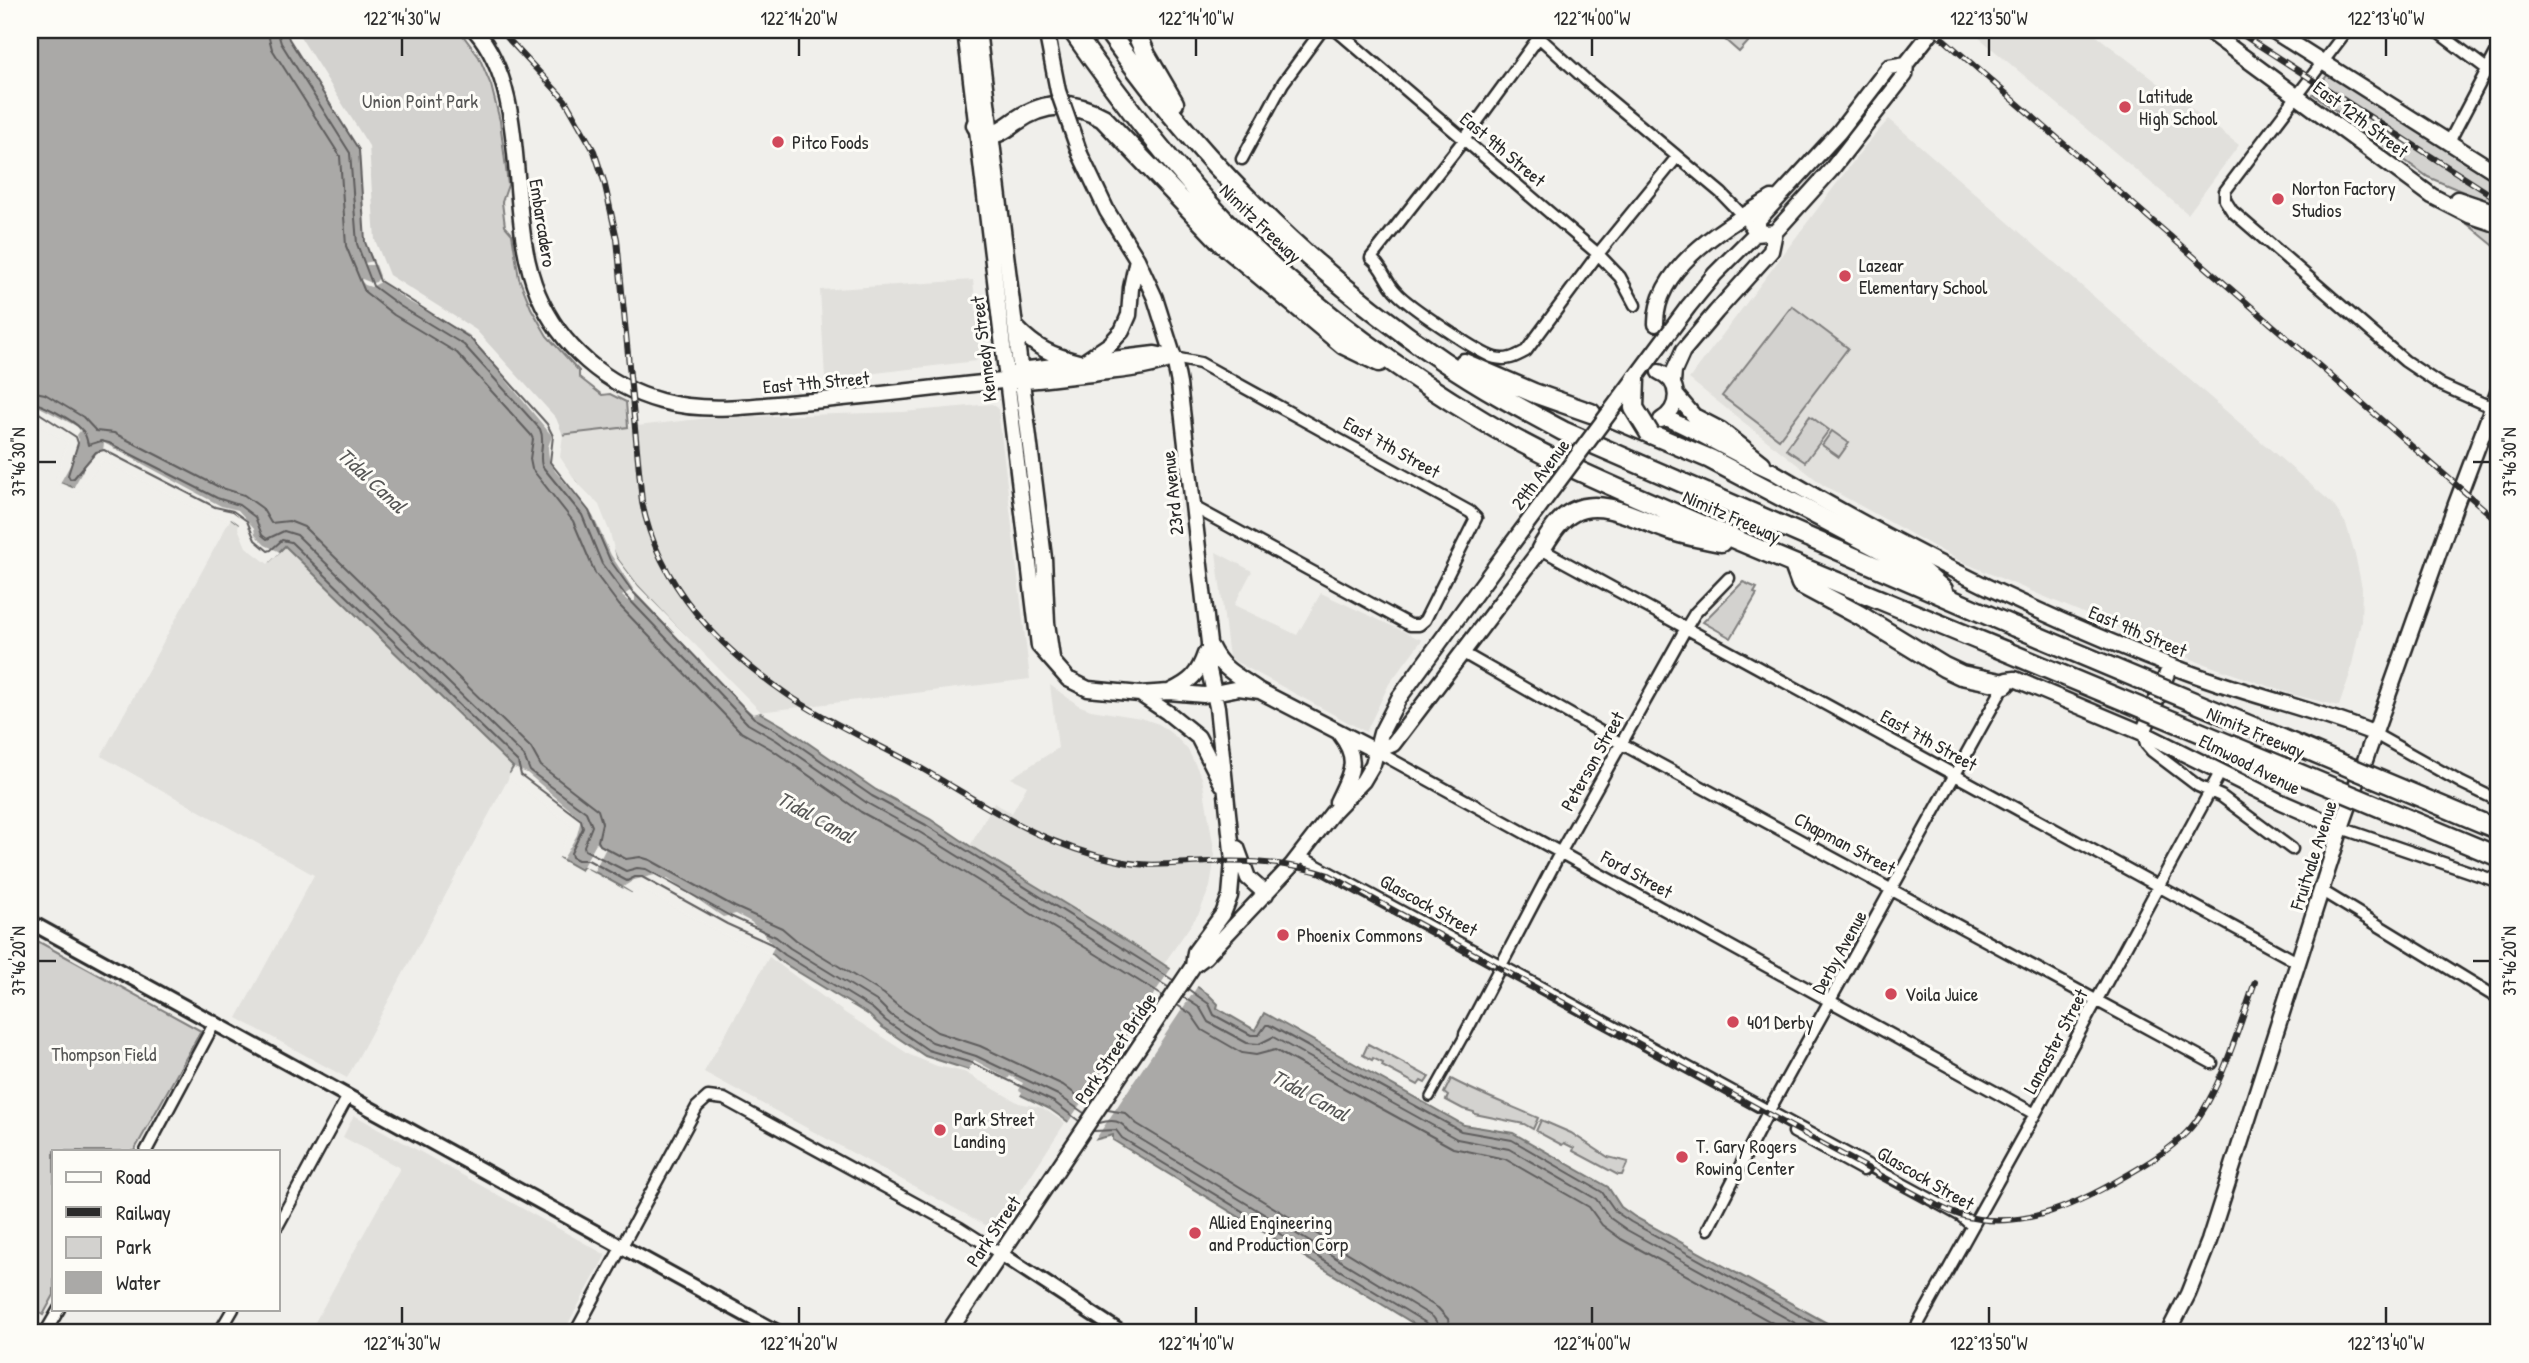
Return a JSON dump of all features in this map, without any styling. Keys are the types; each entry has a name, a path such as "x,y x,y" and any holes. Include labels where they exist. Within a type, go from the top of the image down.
{"highway":[{"name":"Nimitz Freeway","path":"1072,30 1151,137 1226,222 1314,301 1366,343 1481,421 1549,457 1794,565 2499,856"},
{"name":"Nimitz Freeway","path":"1107,30 1174,119 1216,167 1297,248 1334,280 1415,341 1502,398 1563,431 2015,627 2499,830"},
{"path":"1135,30 1146,55 1216,167"},
{"path":"983,130 1003,130 1033,110 1049,105 1070,104 1103,118 1223,244 1334,337 1344,345 1426,385"},
{"path":"1415,341 1523,389 1599,414 1659,424"},
{"path":"1635,379 1634,408 1710,459 1919,569 1956,601"},
{"path":"1541,549 1559,522 1574,511 1604,508 1672,531 1764,552"},
{"path":"1794,565 1801,584 1859,615 1944,667 1961,675 2005,684"}],"main road":[{"name":"Embarcadero","path":"475,30 493,58 505,92 523,236 537,293 565,339 601,373 630,390"},
{"name":"Kennedy Street","path":"965,30 1015,326 1044,558 1047,623 1052,658"},
{"name":"Kennedy Street","path":"978,30 983,130 1006,380 1039,646 1068,679 1088,689 1140,694 1214,694"},
{"name":"23rd Avenue","path":"1046,30 1058,90 1076,145 1107,211 1137,259 1155,298 1174,358 1179,384 1209,643 1209,670 1233,861 1230,896 1223,914 1195,951 1193,966"},
{"name":"29th Avenue","path":"1659,424 1675,404 1678,360 1684,351 1771,251 1775,232 1865,128 1905,75 1906,64 1933,30"},
{"name":"East 12th Street","path":"2207,30 2401,174 2452,207 2499,225"},
{"name":"East 12th Street","path":"2272,30 2499,174"},
{"name":"29th Avenue","path":"1193,966 1266,894 1333,812 1363,781 1373,764 1381,733 1399,698 1508,549 1599,414 1635,379 1715,274 1755,234 1759,219 1846,125 1889,67 1906,64"},
{"path":"2401,174 2467,203 2499,213"},
{"path":"1656,324 1660,295 1676,270 1743,216 1790,186"},
{"path":"1755,234 1775,232"},
{"path":"1015,326 1044,352 1082,363 1110,344 1122,331 1129,315 1137,259"},
{"name":"East 7th Street","path":"630,390 660,401 716,407 865,397 1006,380 1082,363 1155,354 1174,358"},
{"name":"East 7th Street","path":"1021,376 1156,366 1174,358"},
{"name":"East 9th Street","path":"1659,372 1665,374 1694,416 1721,430 1748,449 1772,471"},
{"name":"Fruitvale Avenue","path":"2168,1333 2188,1294 2209,1241 2373,733 2456,504 2496,409 2499,390"},
{"name":"East 9th Street","path":"1659,424 1696,431 1977,584 2170,666 2373,733"},
{"name":"29th Avenue","path":"1376,751 1393,744 1541,549"},
{"path":"1209,643 1218,662 1225,669 1260,691"},
{"path":"1169,692 1189,683 1197,674 1209,643"},
{"path":"2143,733 2170,666"},
{"name":"Elmwood Avenue","path":"2005,684 2007,680 2015,679 2143,733 2281,802 2341,828"},
{"name":"Ford Street","path":"1214,694 1239,688 1260,691 1376,751"},
{"name":"Kennedy Street","path":"1140,694 1198,737 1226,792"},
{"path":"1333,812 1351,772 1353,761 1351,752 1339,733"},
{"path":"1231,833 1248,878 1266,894"},
{"name":"Park Street Bridge","path":"1070,1151 1193,966"},
{"name":"Park Street","path":"948,1333 1070,1151"}],"street":[{"path":"1242,159 1283,83 1322,30"},
{"name":"East 9th Street","path":"1336,30 1598,254 1620,277 1635,305"},
{"path":"2347,30 2225,191 2225,200 2232,211 2405,361 2441,385 2496,409"},
{"path":"2435,30 2499,78"},
{"path":"1677,157 1598,254 1525,351 1511,359 1494,358 1454,334 1396,293 1380,265 1371,258 1464,141 1538,32 1743,216 1755,234"},
{"path":"2449,142 2499,47"},
{"name":"East 7th Street","path":"1174,358 1200,363 1458,505 1476,519 1425,620 1419,625 1410,625 1192,506"},
{"name":"East 7th Street","path":"1541,549 2299,963"},
{"name":"Peterson Street","path":"1465,1034 1560,853 1686,628 1695,613 1729,578"},
{"name":"Chapman Street","path":"1463,653 1622,744 2212,1063"},
{"name":"Derby Avenue","path":"1706,1233 1768,1113 2005,684"},
{"name":"Elmwood Avenue","path":"2143,733 2146,744 2152,751 2198,786 2221,796 2292,849"},
{"name":"East 9th Street","path":"2373,733 2496,800"},
{"name":"Ford Street","path":"1376,751 2035,1114"},
{"name":"Lancaster Street","path":"1917,1326 2221,771"},
{"path":"2496,800 2499,783"},
{"path":"2341,828 2499,882"},
{"name":"Glascock Street","path":"1299,856 1326,871 1334,880 1500,967 1768,1113 1940,1211 1971,1225"},
{"path":"2322,891 2499,999"},
{"path":"30,922 779,1333"},
{"path":"147,1150 215,1022"},
{"path":"1430,1097 1465,1034"},
{"path":"280,1221 348,1096"},
{"path":"575,1333 697,1107 708,1097 724,1099 960,1228 1122,1333"},
{"path":"30,1327 43,1333 58,1310"},
{"path":"219,1333 232,1310"}],"shaded area":[{"name":"Latitude High School","path":"1970,30 2089,30 2239,145 2188,214"},
{"path":"1889,119 2332,503 2346,524 2362,588 2361,622 2350,674 2339,706 2291,694 2199,662 1960,561 1823,485 1689,379 1865,146"},
{"path":"973,280 980,356 976,361 825,379 820,290"},
{"path":"992,404 998,408 1030,679 759,712 638,586 616,557 556,458 560,435 708,418 903,412"},
{"path":"231,518 243,527 271,561 285,546 514,768 347,1078 237,1018 314,875 101,756"},
{"path":"1216,552 1252,571 1234,605 1297,635 1321,593 1422,640 1389,684 1366,732 1229,658"},
{"path":"1050,685 1078,705 1091,710 1141,718 1159,724 1188,750 1202,778 1215,855 1210,887 1199,913 1163,965 970,846 994,803 1012,813 1027,786 1011,778 1058,748"},
{"name":"Park Street Landing","path":"769,957 845,1013 910,1055 937,1066 964,1072 1019,1103 1043,1108 1065,1123 997,1227 989,1227 704,1072"},
{"path":"354,1115 606,1255 563,1333 309,1333 400,1168 343,1137"}],"green space":[{"name":"Union Point Park","path":"292,30 459,30 479,57 491,85 500,121 508,185 502,202 505,226 512,234 519,278 531,308 547,336 579,371 579,377 602,395 610,394 626,402 628,427 560,435 386,277"},
{"path":"1714,30 1759,30 1739,52"},
{"path":"2328,74 2499,182 2499,207 2428,177 2313,94"},
{"path":"2454,213 2499,230 2499,250"},
{"path":"1792,306 1848,348 1779,439 1722,396"},
{"path":"1810,416 1829,430 1805,462 1786,449"},
{"path":"1832,431 1849,443 1839,457 1822,445"},
{"path":"1743,582 1757,588 1754,593 1757,594 1731,638 1703,622"},
{"name":"Thompson Field","path":"30,937 201,1031 135,1150 52,1150 52,1299 43,1315 30,1307"},
{"path":"1368,1044 1429,1077 1425,1083 1421,1081 1418,1085 1382,1066 1383,1063 1363,1055"},
{"path":"1451,1079 1538,1118 1533,1129 1524,1124 1475,1114 1446,1100 1448,1096 1444,1093"},
{"path":"1541,1120 1571,1133 1608,1157 1628,1162 1622,1175 1573,1151 1574,1148 1564,1143 1562,1145 1536,1131"}],"water":[{"name":"Tidal Canal","path":"30,30 292,30 366,148 372,241 386,277 474,332 553,421 556,458 596,507 616,557 638,586 747,702 876,790 930,819 1151,956 1208,994 1218,1004 1217,1008 1255,1030 1264,1013 1464,1125 1513,1133 1608,1187 1621,1207 1635,1217 1845,1333 1429,1333 1113,1140 1113,1135 1094,1140 1050,1109 969,1070 925,1056 869,1015 780,961 768,950 637,883 631,892 584,866 581,870 560,858 577,825 510,773 513,767 285,546 270,561 243,527 231,518 102,457 75,488 60,482 71,441 30,416"}],"pier":[{"path":"283,30 296,30 369,146 375,240 389,275 476,330 556,418 563,435 560,457 576,481 599,505 616,557 638,586 761,712 753,714 740,703 635,592 635,601 628,601 622,596 633,589 611,555 593,516 555,471 549,459 548,447 552,436 469,335 406,300 381,282 371,287 360,280 372,283 380,276 376,265 364,263 374,261 364,241 359,150"},
{"path":"30,402 78,427 80,431 73,460 59,485 56,478 67,442 30,420"},
{"path":"104,443 221,506 238,510 265,545 280,552 268,564 246,547 238,528 239,524 231,518 229,521 215,518 103,461 77,491 71,492 86,465 100,450 103,451"},
{"path":"514,768 527,773 581,819 577,835 563,859 558,856 572,826 508,777"},
{"path":"596,843 606,848 594,871 583,866"},
{"path":"655,875 668,879 723,917 736,914 751,922 774,947 770,955 722,934 638,887 636,892 631,892 623,887 634,880"},
{"path":"1172,967 1199,984 1093,1143 1067,1124"},
{"path":"974,1060 1008,1079 1010,1076 1023,1083 1019,1098 967,1073"}],"railway":[{"path":"500,30 565,100 594,151 604,181 617,239 642,502 650,532 677,587 716,636 788,695 991,810 1064,845 1130,863 1152,865 1255,862 1285,865 1329,875 1926,1200 1956,1214 1982,1219 2024,1218 2085,1198 2139,1168 2180,1139 2209,1100 2235,1040 2255,982"},
{"path":"1933,30 2499,522"},
{"path":"2235,30 2499,200"}],"place":[{"name":"Latitude High School","path":"2125,107"},
{"name":"Pitco Foods","path":"778,142"},
{"name":"Norton Factory Studios","path":"2278,199"},
{"name":"Lazear Elementary School","path":"1845,276"},
{"name":"Phoenix Commons","path":"1283,935"},
{"name":"Voila Juice","path":"1891,994"},
{"name":"401 Derby","path":"1733,1022"},
{"name":"Park Street Landing","path":"940,1130"},
{"name":"T. Gary Rogers Rowing Center","path":"1682,1157"},
{"name":"Allied Engineering and Production Corp","path":"1195,1233"}]}
